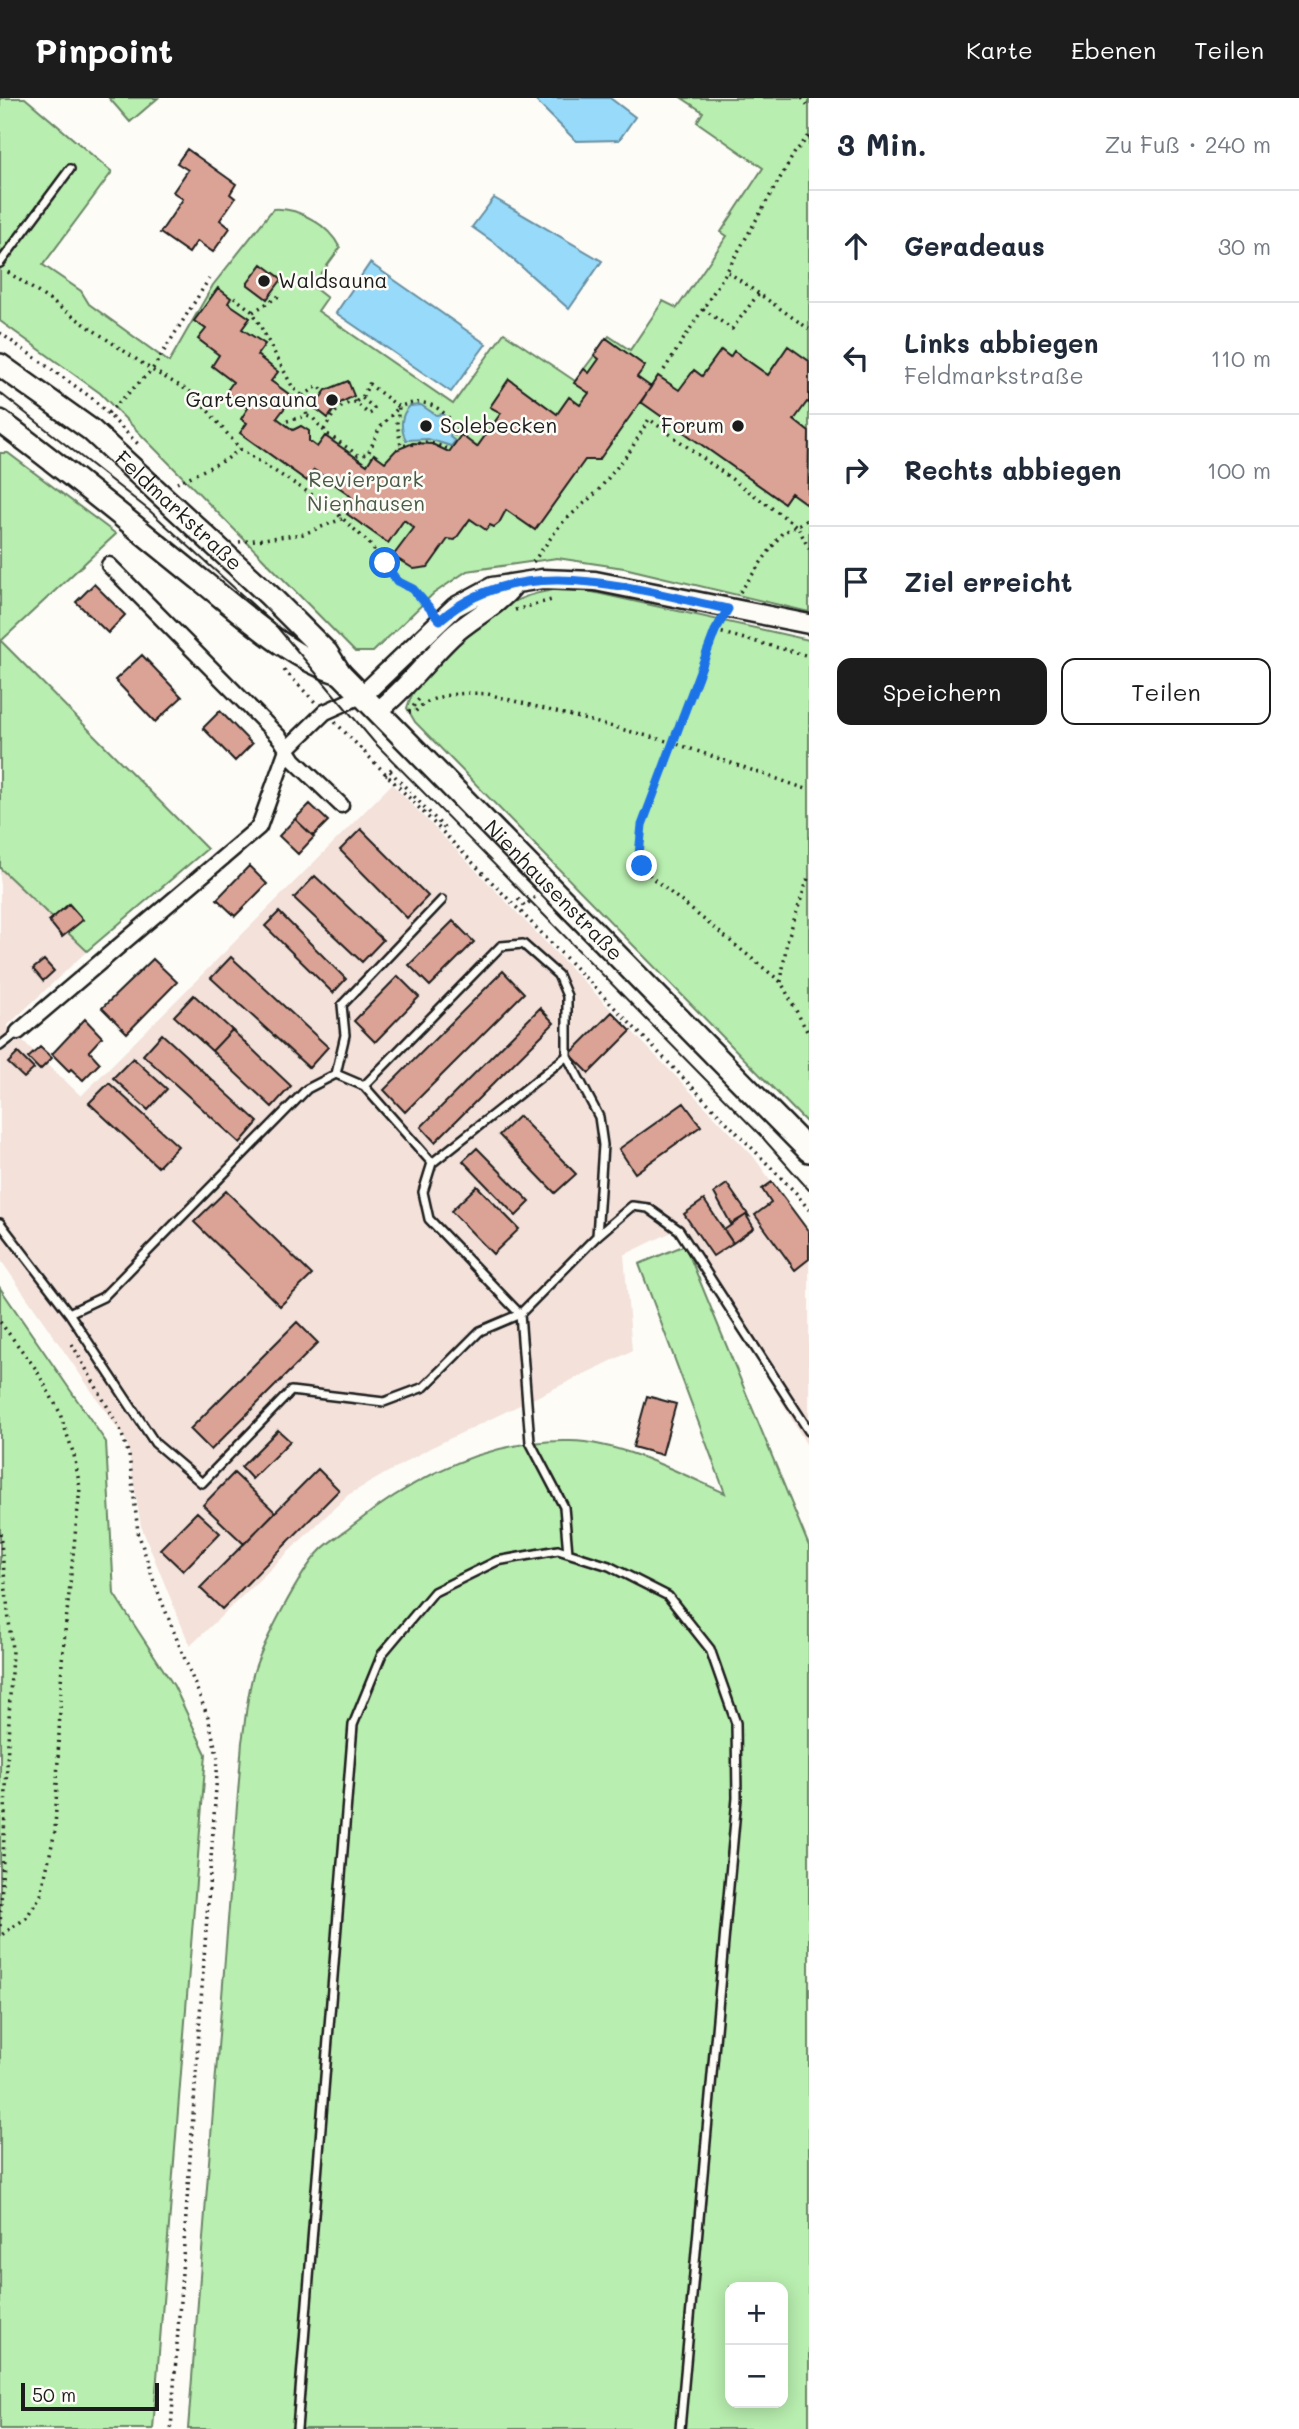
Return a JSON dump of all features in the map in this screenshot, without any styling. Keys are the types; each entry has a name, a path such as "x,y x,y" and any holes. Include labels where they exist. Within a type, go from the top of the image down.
{"main road":[{"name":"Feldmarkstraße","path":"0,365 91,429 270,595 327,653 340,673 371,703"},
{"name":"Feldmarkstraße","path":"0,421 249,618 312,662 340,673"},
{"name":"Nienhausenstraße","path":"371,703 809,1151"}],"street":[{"path":"109,565 341,806"},
{"path":"371,703 440,620 471,597 492,587 514,586 542,579 595,582 809,624"},
{"path":"18,1032 259,827 287,749 325,712 395,697 450,638 502,601 514,586"}],"lane":[{"path":"0,265 70,169"},
{"path":"69,1313 103,1297 307,1089 336,1074 345,1035 342,1005 442,900"},
{"path":"364,1086 501,946 523,944 558,975 567,996 568,1056 599,1117 603,1145 597,1236"},
{"path":"0,1046 18,1032"},
{"path":"568,1056 432,1163 423,1192 429,1219 520,1314 530,1443 564,1507 568,1553"},
{"path":"336,1074 364,1086 432,1163"},
{"path":"0,1223 69,1313 155,1443 202,1483 291,1391 384,1402 424,1387 480,1331 520,1314 597,1236 632,1206 648,1208 679,1230 809,1431"},
{"path":"297,2429 353,1725 382,1654 434,1592 497,1561 558,1550 609,1566 668,1596 710,1649 736,1723 737,1798 680,2429"}],"path":[{"path":"802,98 809,107"},
{"path":"664,370 727,271 795,152 809,136"},
{"path":"0,265 152,370 194,394 240,449 328,505 368,542 397,581 413,589 440,620"},
{"path":"727,271 809,330"},
{"path":"91,429 152,370 209,279"},
{"path":"703,309 732,329 759,293"},
{"path":"253,312 279,296"},
{"path":"234,298 253,312 293,388 303,396 307,416 358,455 368,454 380,427 399,407 412,402 431,403 447,413 457,429 453,439"},
{"path":"324,430 341,406 362,398 369,384 399,407"},
{"path":"303,396 318,386 323,389"},
{"path":"355,402 369,414 373,412 374,408 362,398"},
{"path":"399,407 397,423 401,446 428,442 447,449"},
{"path":"287,421 307,416"},
{"path":"514,586 561,524 597,492 630,451 649,419 799,527 809,550"},
{"path":"176,484 240,449"},
{"path":"233,544 303,534 342,519"},
{"path":"809,519 799,527 782,533 715,631 642,825 639,855 642,866 659,884 781,982 809,1035"},
{"path":"513,611 561,598"},
{"path":"715,631 809,656"},
{"path":"281,667 796,1193 809,1210"},
{"path":"426,690 409,712 415,712 424,701 470,692 488,694 674,743 809,790"},
{"path":"386,775 406,755"},
{"path":"390,771 445,829"},
{"path":"781,982 787,941 809,876"},
{"path":"0,1322 36,1369 59,1411 74,1455 80,1488 62,1661 55,1831 41,1895 26,1919 0,1936"},
{"path":"68,1337 120,1429 129,1455 138,1532 154,1582 208,1717 218,1759 172,2429"},
{"path":"0,1534 12,1650 0,1928"}],"shaded area":[{"path":"392,784 753,1156 809,1233 809,1443 806,1444 682,1227 624,1255 632,1351 430,1448 348,1495 190,1646 141,1526 127,1442 0,1259 0,868 87,951 7,1026 81,1096"}],"green space":[{"name":"Revierpark Nienhausen","path":"0,98 25,98 112,172 43,265 81,291 89,304 169,362 213,285 273,209 283,209 302,214 321,225 340,248 312,286 327,298 318,311 453,404 504,333 575,381 609,336 630,350 663,301 677,308 727,236 721,232 763,168 697,122 703,112 682,98 809,98 809,612 624,568 557,558 467,571 433,594 373,652 355,652 100,393 0,321"},
{"path":"109,98 158,98 130,122"},
{"path":"0,453 8,453 116,534 1,641 207,849 87,951 0,868"},
{"path":"557,589 583,590 809,640 809,1125 415,722 407,708 425,674 439,657 472,627 508,605"},
{"path":"685,1245 809,1546 809,2429 188,2429 242,1742 252,1677 283,1608 311,1562 331,1541 376,1508 427,1477 482,1454 540,1442 589,1443 650,1460 725,1493 639,1264"},
{"path":"0,1288 106,1442 114,1594 174,1686 206,1754 153,2429 0,2429"}],"water":[{"path":"533,98 610,98 635,117 619,140 576,141"},
{"path":"494,198 602,261 569,309 496,244 472,227"},
{"path":"370,263 486,344 451,392 336,313"},
{"name":"Solebecken","path":"421,405 436,415 443,414 452,428 450,437 455,441 451,446 428,439 406,440 402,426 404,413 410,406"}],"building":[{"path":"187,149 236,184 230,194 235,198 220,220 230,228 213,252 197,241 189,253 160,233 183,199 173,192 188,170 177,163"},
{"name":"Waldsauna","path":"262,264 282,279 267,299 247,284"},
{"path":"218,288 231,298 228,303 250,318 242,329 265,344 257,355 278,372 271,381 293,397 277,418 293,430 301,426 309,431 309,441 317,447 325,436 367,465 374,454 385,462 396,450 413,443 432,444 449,452 461,435 477,447 501,413 490,407 509,379 557,414 569,397 580,405 589,393 574,383 584,369 589,373 599,359 594,355 606,338 645,366 637,377 651,387 599,460 585,460 535,530 506,510 499,523 494,527 490,525 486,530 470,519 455,540 448,539 428,567 414,569 393,556 414,528 404,520 388,543 347,514 356,502 347,493 314,470 307,481 240,433 247,423 241,419 248,408 226,392 233,382 212,366 219,355 198,339 206,329 194,321"},
{"name":"Forum","path":"788,346 809,361 809,403 807,402 794,420 809,432 808,505 791,493 784,503 641,402 658,376 679,390 694,370 702,376 721,350 730,357 734,351 768,375"},
{"name":"Gartensauna","path":"348,381 354,396 338,404 328,418 314,407 326,390"},
{"path":"94,584 125,615 108,633 76,602"},
{"path":"142,655 182,697 155,722 115,680"},
{"path":"220,711 252,744 235,761 203,728"},
{"path":"310,804 328,821 313,836 295,819"},
{"path":"295,819 314,837 298,854 279,836"},
{"path":"361,829 428,896 407,918 340,850"},
{"path":"249,866 267,884 235,916 217,899"},
{"path":"315,876 383,940 362,962 294,898"},
{"path":"69,904 83,920 62,937 49,921"},
{"path":"279,912 346,979 333,993 265,926"},
{"path":"453,921 474,942 430,986 409,965"},
{"path":"231,957 328,1047 309,1068 211,978"},
{"path":"153,959 177,982 127,1033 102,1008"},
{"path":"44,960 54,971 43,981 33,969"},
{"path":"503,971 524,993 405,1112 384,1090"},
{"path":"398,976 419,997 375,1042 354,1021"},
{"path":"194,995 232,1030 212,1051 174,1016"},
{"path":"540,1008 554,1023 435,1142 421,1127"},
{"path":"612,1012 631,1031 589,1073 570,1054"},
{"path":"85,1019 102,1037 89,1051 100,1063 83,1080 71,1069 69,1071 52,1054"},
{"path":"232,1030 291,1086 272,1107 212,1051"},
{"path":"162,1034 258,1122 240,1143 143,1055"},
{"path":"40,1047 52,1058 40,1070 28,1058"},
{"path":"18,1053 34,1069 24,1078 8,1063"},
{"path":"133,1058 167,1089 148,1110 113,1078"},
{"path":"109,1083 178,1146 158,1167 89,1103"},
{"path":"684,1103 701,1126 635,1173 619,1149"},
{"path":"519,1116 576,1174 555,1193 499,1135"},
{"path":"477,1148 530,1202 516,1216 463,1161"},
{"path":"772,1182 809,1232 809,1259 795,1270 755,1215 771,1203 762,1189"},
{"path":"727,1184 749,1216 746,1215 731,1224 714,1193"},
{"path":"477,1186 519,1229 493,1254 451,1211"},
{"path":"226,1191 312,1275 280,1306 194,1222"},
{"path":"704,1200 733,1243 713,1256 684,1214"},
{"path":"746,1215 754,1228 733,1243 724,1230"},
{"path":"297,1322 318,1343 211,1450 190,1429"},
{"path":"647,1396 676,1404 662,1455 633,1447"},
{"path":"278,1430 290,1441 252,1479 241,1467"},
{"path":"318,1469 339,1490 222,1609 200,1588"},
{"path":"234,1473 275,1512 244,1544 203,1505"},
{"path":"197,1512 220,1533 183,1571 160,1549"}],"tram line":[{"path":"0,393 150,511 277,627 374,742 762,1137 809,1190"}],"place":[{"name":"Waldsauna","path":"264,281"},
{"name":"Gartensauna","path":"332,400"},
{"name":"Solebecken","path":"426,426"},
{"name":"Forum","path":"738,426"}],"route":[{"path":"385,563 397,581 413,589 440,620 455,607 492,587 514,586 542,579 595,582 728,609 715,631 642,825 639,841 642,866"}]}
